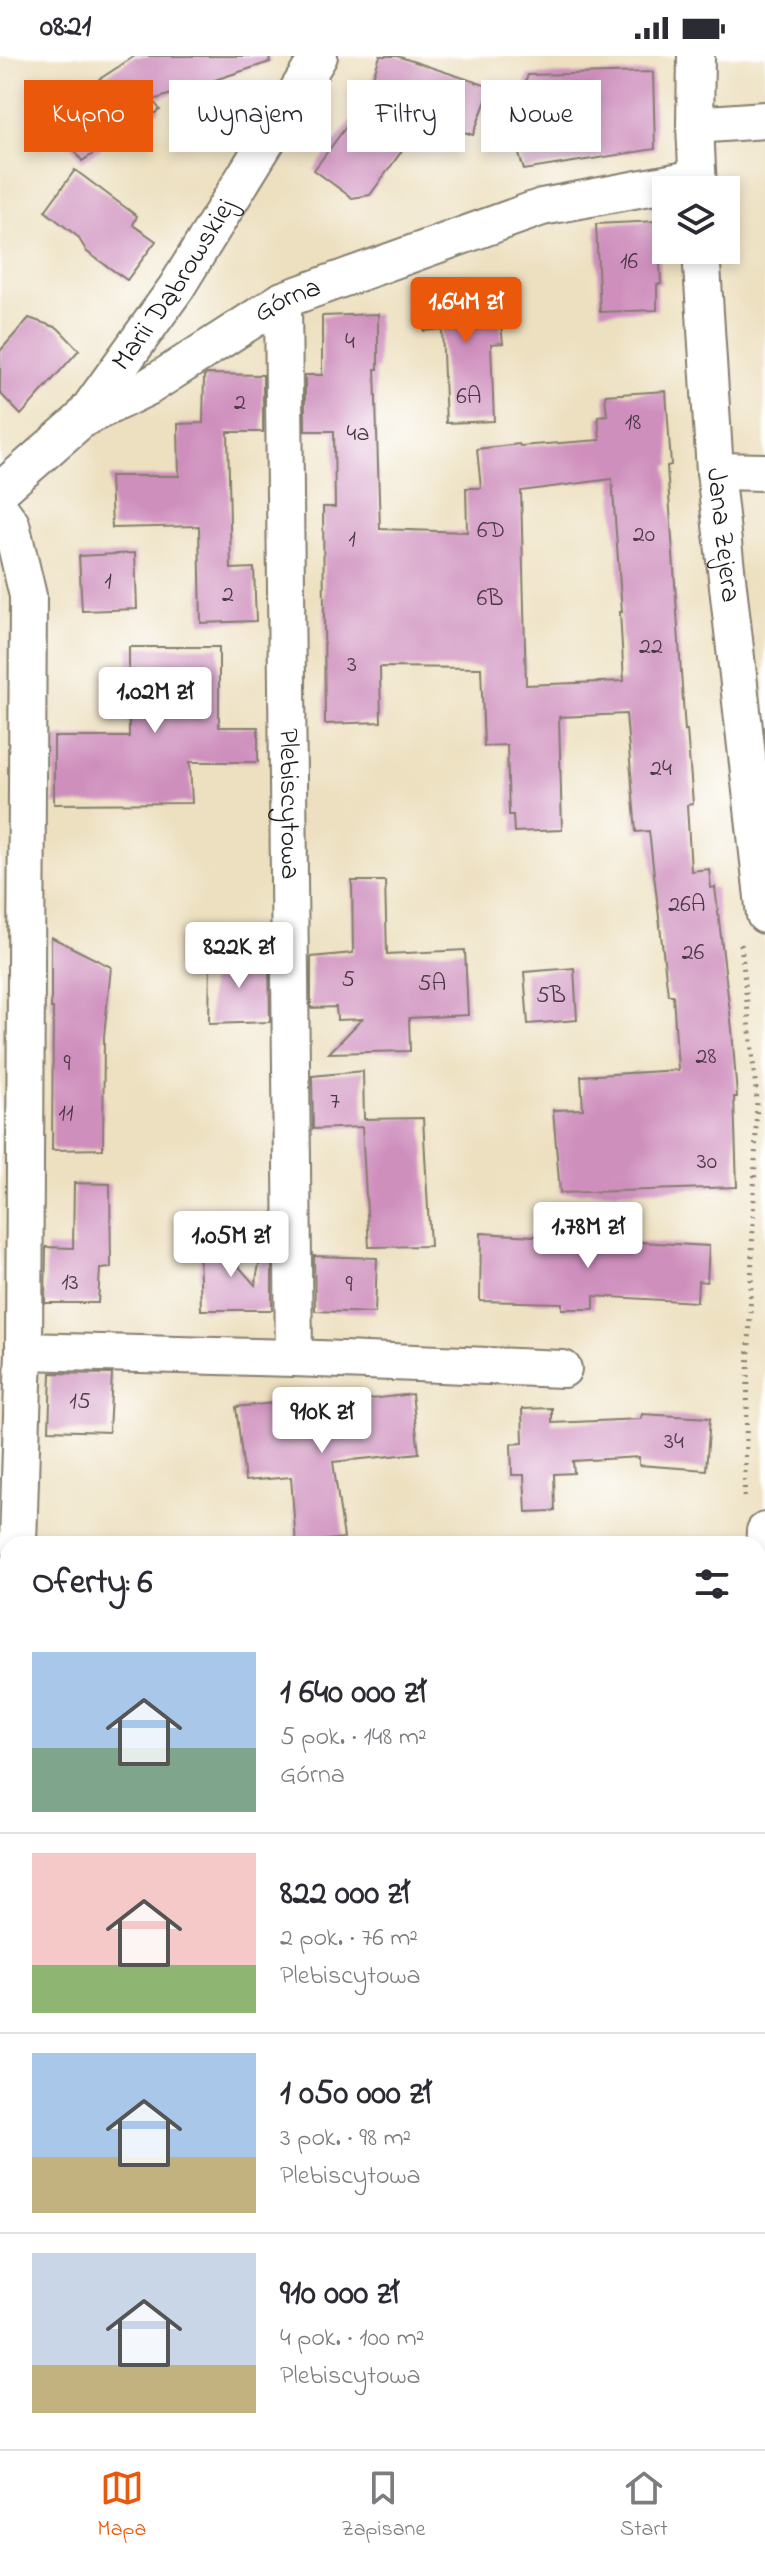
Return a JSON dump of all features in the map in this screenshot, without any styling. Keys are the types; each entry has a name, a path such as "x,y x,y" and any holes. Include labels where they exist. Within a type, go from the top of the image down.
{"street":[{"name":"Marii Dąbrowskiej","path":"0,491 82,419 176,288 319,56"},
{"path":"696,56 697,176"},
{"path":"695,125 765,120"},
{"name":"Górna","path":"82,419 148,387 283,300 542,207 652,191"},
{"name":"Jana Zejera","path":"702,264 715,471 759,799 765,915"},
{"name":"Plebiscytowa","path":"283,300 294,1358"},
{"path":"715,471 765,472"},
{"path":"0,509 11,524 28,596 24,1351 18,1536"},
{"path":"24,1351 563,1369"}],"building":[{"path":"135,56 269,56 270,62 215,80 169,80 169,95 153,100 153,80 98,80"},
{"path":"380,56 397,56 481,84 481,114 473,135 465,132 465,80 372,80"},
{"path":"653,72 655,149 524,170 518,152 601,152 601,80 526,80 528,75"},
{"path":"153,100 160,110 153,115"},
{"path":"347,125 347,152 401,152 370,195 352,198 314,170 327,152 331,152 331,147"},
{"path":"76,152 96,152 82,161"},
{"path":"75,170 137,216 133,225 156,241 127,280 87,252 78,237 45,211"},
{"path":"652,221 652,264 660,264 657,310 600,312 596,224"},
{"path":"496,281 503,343 491,344 494,421 446,423 442,329 424,331 420,287"},
{"path":"378,314 378,369 375,369 380,529 467,532 466,488 481,488 477,449 600,440 598,416 607,415 605,395 666,391 671,465 667,466 693,804 687,805 691,871 709,869 711,888 715,887 737,1097 734,1097 737,1187 560,1193 553,1110 583,1109 581,1076 678,1070 673,995 668,995 649,831 636,832 626,714 559,717 562,830 514,832 513,815 509,815 507,745 484,746 481,668 380,667 381,722 325,724 323,507 335,507 334,431 305,431 305,375 322,375 322,316","holes":["612,479 624,681 526,685 521,491"]},
{"path":"29,318 58,328 79,350 21,415 0,393 0,351"},
{"path":"263,375 263,432 228,432 231,569 254,568 256,621 201,623 199,526 112,528 110,476 179,476 178,424 203,423 204,376"},
{"path":"135,553 137,609 82,611 79,556"},
{"path":"129,647 219,647 219,727 258,727 258,762 190,762 192,803 54,804 54,737 129,737"},
{"path":"352,881 385,881 387,954 465,950 468,1015 409,1018 410,1051 329,1053 362,1019 337,1020 336,1007 311,1008 311,957 353,953"},
{"path":"51,937 111,967 104,1036 103,1149 52,1150"},
{"path":"210,957 269,957 270,1022 209,1024"},
{"path":"574,968 577,1020 528,1024 524,972"},
{"path":"363,1071 364,1119 423,1118 430,1246 369,1247 362,1127 313,1129 312,1076"},
{"path":"74,1183 110,1184 111,1268 100,1269 98,1303 45,1303 46,1247 73,1248"},
{"path":"198,1220 255,1285 261,1254 272,1254 272,1310 201,1310"},
{"path":"481,1233 709,1246 707,1282 698,1281 697,1302 594,1296 594,1309 562,1309 562,1303 480,1301"},
{"path":"314,1256 377,1258 375,1313 315,1311"},
{"path":"51,1373 112,1374 109,1432 49,1430"},
{"path":"412,1394 419,1453 333,1462 344,1536 295,1536 291,1477 245,1481 236,1407 284,1402 287,1431 356,1424 353,1401"},
{"path":"552,1408 552,1423 641,1419 642,1414 710,1418 706,1470 639,1465 639,1457 573,1461 574,1473 554,1474 555,1511 526,1512 524,1475 512,1475 511,1444 523,1443 522,1409"}]}
